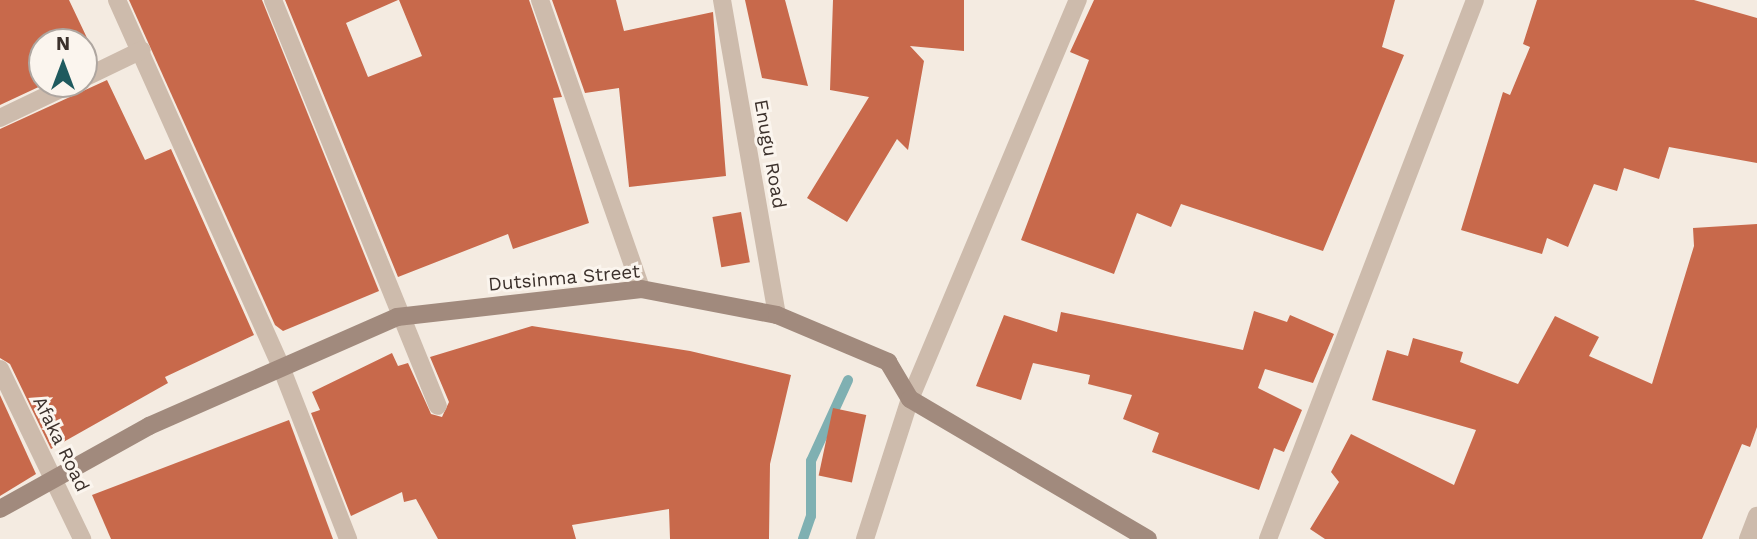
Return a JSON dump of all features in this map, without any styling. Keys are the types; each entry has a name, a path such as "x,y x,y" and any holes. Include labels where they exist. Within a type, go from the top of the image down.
{"street":[{"path":"117,0 142,50 281,367 348,539"},
{"path":"273,0 397,317 438,406"},
{"path":"540,0 641,289"},
{"name":"Enugu Road","path":"722,0 777,315"},
{"path":"865,539 910,399 1078,0"},
{"path":"1268,539 1475,0"},
{"path":"98,71 142,50"},
{"path":"0,118 42,98"},
{"name":"Dutsinma Street","path":"0,509 54,474 281,367 397,317 641,289 777,315 888,362 910,399 1148,539"},
{"name":"Afaka Road","path":"0,369 54,474 82,539"},
{"path":"1748,539 1757,516"}],"building":[{"path":"0,0 69,0 82,28 28,28 28,92 0,105"},
{"path":"129,0 262,0 379,291 283,331 275,325"},
{"path":"285,0 398,0 346,23 368,77 422,56 399,0 529,0 562,97 553,98 589,223 513,249 508,234 398,277"},
{"path":"552,0 616,0 624,31 713,12 726,176 629,187 619,88 585,93"},
{"path":"745,0 785,0 808,86 762,78"},
{"path":"833,0 964,0 964,51 910,46 924,61 908,150 897,139 847,222 807,198 869,97 830,90"},
{"path":"1094,0 1395,0 1382,47 1404,55 1323,251 1181,204 1171,227 1137,213 1114,274 1021,240 1089,60 1070,52"},
{"path":"1537,0 1694,0 1757,18 1757,163 1669,147 1659,179 1624,168 1617,191 1594,184 1568,247 1547,238 1542,254 1461,230 1503,92 1510,95 1530,47 1523,44"},
{"path":"107,80 145,160 171,149 254,335 165,377 168,383 51,449 10,364 0,358 0,129 68,98 98,98 98,84"},
{"path":"741,212 750,262 721,267 712,217"},
{"path":"1757,224 1757,427 1750,447 1742,444 1702,539 1325,539 1310,529 1339,482 1331,472 1351,434 1454,485 1476,430 1372,400 1387,350 1408,356 1413,338 1463,352 1460,362 1518,384 1555,316 1599,337 1589,356 1652,384 1694,246 1693,228"},
{"path":"1254,311 1287,322 1290,315 1334,334 1313,383 1265,369 1258,388 1302,410 1284,452 1274,448 1259,490 1152,452 1159,433 1123,419 1132,395 1088,384 1090,375 1033,363 1021,400 976,386 1004,315 1057,332 1061,312 1243,350"},
{"path":"532,326 690,351 791,375 770,464 769,539 670,539 669,509 572,525 576,539 438,539 416,499 404,502 402,492 351,516 311,413 320,410 312,392 392,353 398,366 408,363 431,414 442,417 449,402 430,357"},
{"path":"0,395 36,474 0,496"},
{"path":"833,408 866,415 852,483 819,475"},
{"path":"289,420 333,539 111,539 92,495"}],"waterway":[{"path":"803,539 811,516 811,461 848,380"}]}
